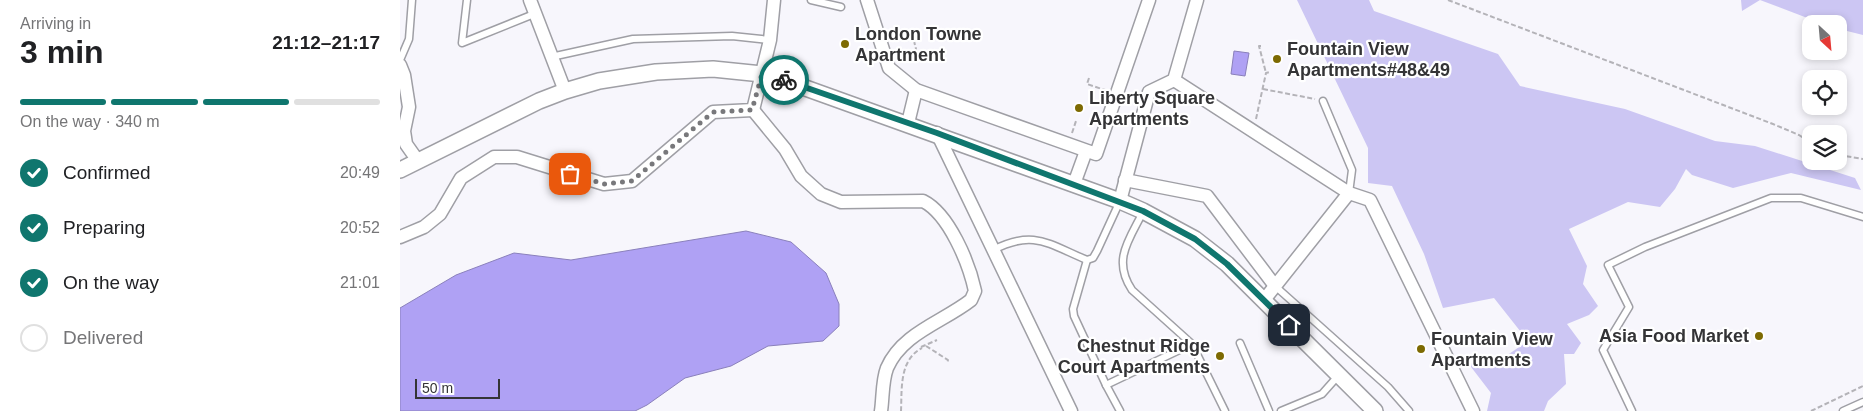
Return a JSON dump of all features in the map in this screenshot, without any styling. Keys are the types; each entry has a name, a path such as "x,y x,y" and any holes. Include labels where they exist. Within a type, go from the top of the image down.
{"street":[{"path":"530,0 551,57 566,90"},
{"path":"752,110 770,40 774,0"},
{"path":"867,0 888,68 916,90 1096,154 1148,0"},
{"path":"1120,201 1149,92 1174,80 1197,0"},
{"path":"400,65 404,75 408,108 402,132 406,144 418,161"},
{"path":"400,170 539,101 566,90 599,81 656,72 713,70 762,74 937,133 1120,201 1195,239 1227,264 1375,411"},
{"path":"1174,80 1349,192 1370,200 1473,411"},
{"path":"908,123 916,90"},
{"path":"400,237 424,227 440,214 461,178 494,157 517,157 604,184 632,181 713,112 752,110"},
{"path":"752,110 785,149 801,176 821,194 841,202 923,201 932,205 944,220 968,266 975,291 970,300 903,345 894,356 886,370 881,411"},
{"path":"937,133 1072,411"},
{"path":"1074,184 1086,151"},
{"path":"1125,180 1207,196 1275,286"},
{"path":"1264,300 1349,192"}],"lane":[{"path":"400,60 408,39 412,0"},
{"path":"467,0 462,43 534,14"},
{"path":"811,0 841,7"},
{"path":"551,57 633,39 732,36 770,40"},
{"path":"1323,101 1352,170 1349,192"},
{"path":"1632,411 1603,350 1629,308 1608,265 1645,247 1771,198 1801,198 1863,217"},
{"path":"993,250 1017,239 1027,238 1087,260 1093,258 1120,201"},
{"path":"1143,211 1125,248 1123,274 1132,290 1192,344 1225,411"},
{"path":"1087,260 1073,308 1074,316 1120,411"},
{"path":"1275,286 1388,387 1409,411"},
{"path":"1240,342 1269,411"},
{"path":"1106,385 1192,344"},
{"path":"1281,411 1322,394 1339,376"},
{"path":"1843,411 1863,402"}],"path":[{"path":"1448,0 1773,124 1802,137"},
{"path":"910,58 916,49 912,33"},
{"path":"1257,117 1268,73 1259,46 1261,46"},
{"path":"1089,78 1087,84 1116,93"},
{"path":"1263,89 1315,99"},
{"path":"1847,156 1863,159"},
{"path":"926,346 948,360 947,363"},
{"path":"901,411 903,371 916,351 922,348"},
{"path":"1811,411 1863,386"}],"shaded area":[{"path":"1297,0 1369,0 1374,11 1498,54 1520,86 1625,109 1715,141 1755,146 1802,161 1802,170 1830,170 1855,178 1861,190 1791,173 1733,188 1692,175 1686,169 1675,189 1660,207 1628,202 1569,229 1587,266 1583,284 1598,306 1589,315 1567,324 1581,343 1574,354 1564,354 1566,384 1548,401 1544,411 1487,411 1491,393 1468,363 1493,365 1528,341 1494,298 1443,308 1424,254 1392,186 1368,183 1368,148"},
{"path":"1741,0 1760,0 1742,11"},
{"path":"1760,0 1863,0 1863,35 1848,31 1848,15 1802,16"},
{"path":"1234,51 1249,53 1245,76 1231,74"},
{"path":"746,231 791,242 826,273 839,304 839,326 823,341 768,346 731,366 685,378 647,405 635,411 400,411 400,308 456,275 514,253 571,260"}],"way so far":[{"path":"570,174 604,184 632,181 713,112 752,110 762,74 784,80"}],"place":[{"name":"London Towne Apartment","path":"845,44"},
{"name":"Fountain View Apartments#48&49","path":"1277,59"},
{"name":"Liberty Square Apartments","path":"1079,108"},
{"name":"Asia Food Market","path":"1759,336"},
{"name":"Fountain View Apartments","path":"1421,349"},
{"name":"Chestnut Ridge Court Apartments","path":"1220,356"}],"route":[{"path":"784,80 937,133 1092,190 1143,211 1195,239 1227,264 1289,325"}]}
